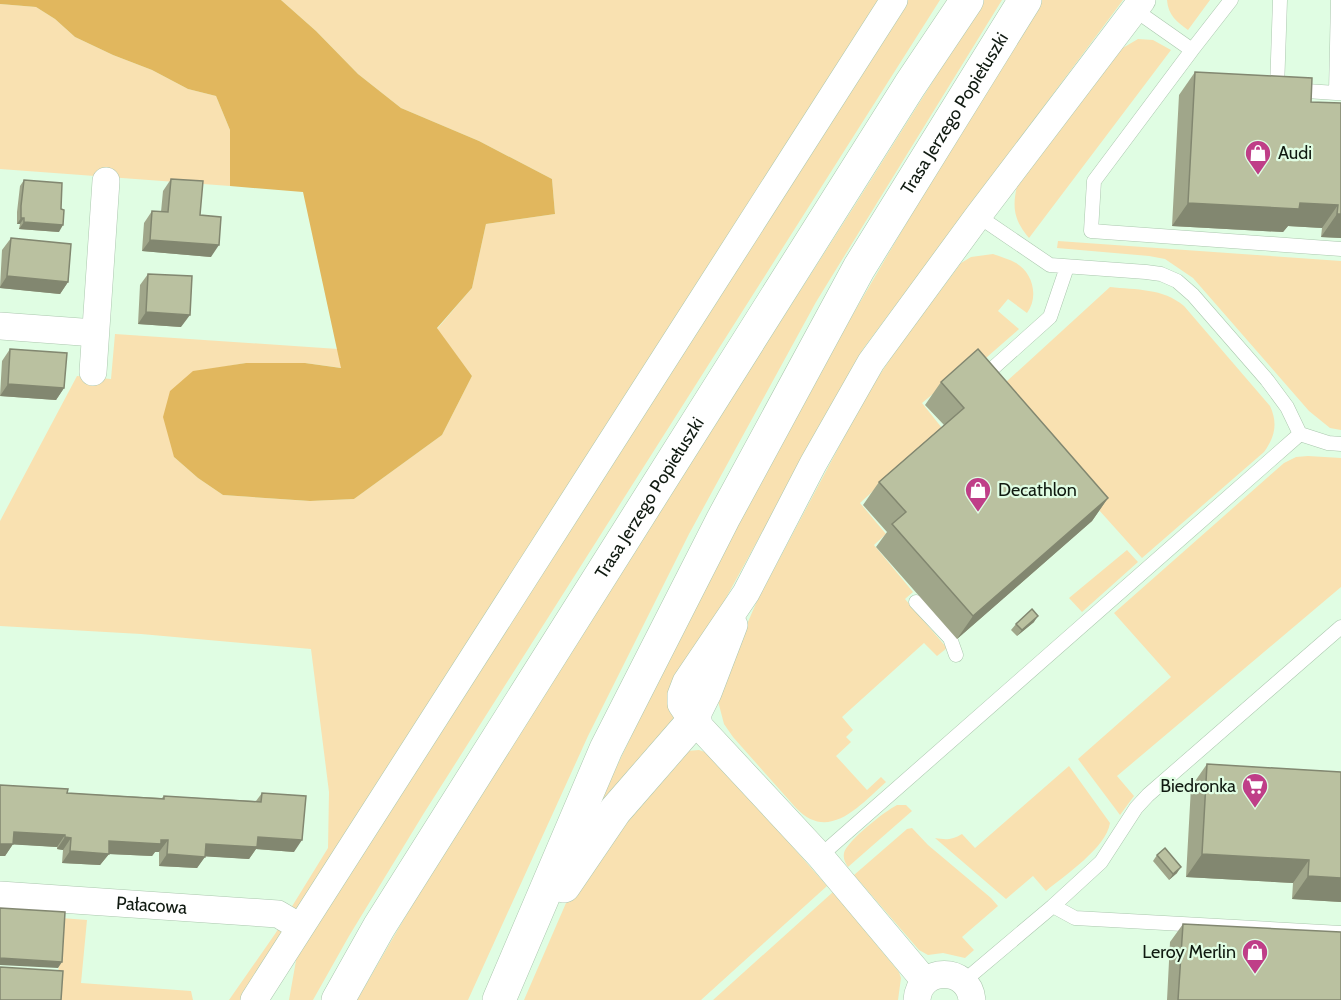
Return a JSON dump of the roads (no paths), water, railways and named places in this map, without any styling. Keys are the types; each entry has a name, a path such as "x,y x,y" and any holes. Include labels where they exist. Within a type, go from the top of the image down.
{"main road":[{"name":"Trasa Jerzego Popiełuszki","path":"338,1000 379,927 910,85 967,0"},
{"name":"Trasa Jerzego Popiełuszki","path":"499,1000 606,749 723,519 860,268 1025,0"},
{"path":"521,950 615,811 695,719"}],"street":[{"path":"254,1000 894,0"},
{"path":"968,991 948,974 932,976 921,991 820,856 681,704 681,695 686,682 746,593 813,464 871,362 978,216 1139,5"},
{"path":"93,372 106,181"},
{"path":"0,326 95,333"},
{"name":"Pałacowa","path":"0,895 278,914 300,927"}],"lane":[{"path":"1231,0 1094,182 1091,231 1341,249"},
{"path":"1280,0 1277,89 1338,93 1338,0"},
{"path":"1139,5 1192,50"},
{"path":"978,216 1050,265 1146,272 1161,274 1177,281 1193,295 1267,380 1287,406 1300,434 1341,444"},
{"path":"974,386 1050,317 1067,267"},
{"path":"820,856 1300,434"},
{"path":"916,602 950,638 956,655"},
{"path":"968,991 1053,906 1101,862 1136,808 1148,795 1341,627"},
{"path":"1053,906 1075,918 1341,933"}],"place":[{"name":"Audi","path":"1258,176"},
{"name":"Decathlon","path":"978,513"},
{"name":"Biedronka","path":"1255,809"},
{"name":"Leroy Merlin","path":"1255,975"}]}
